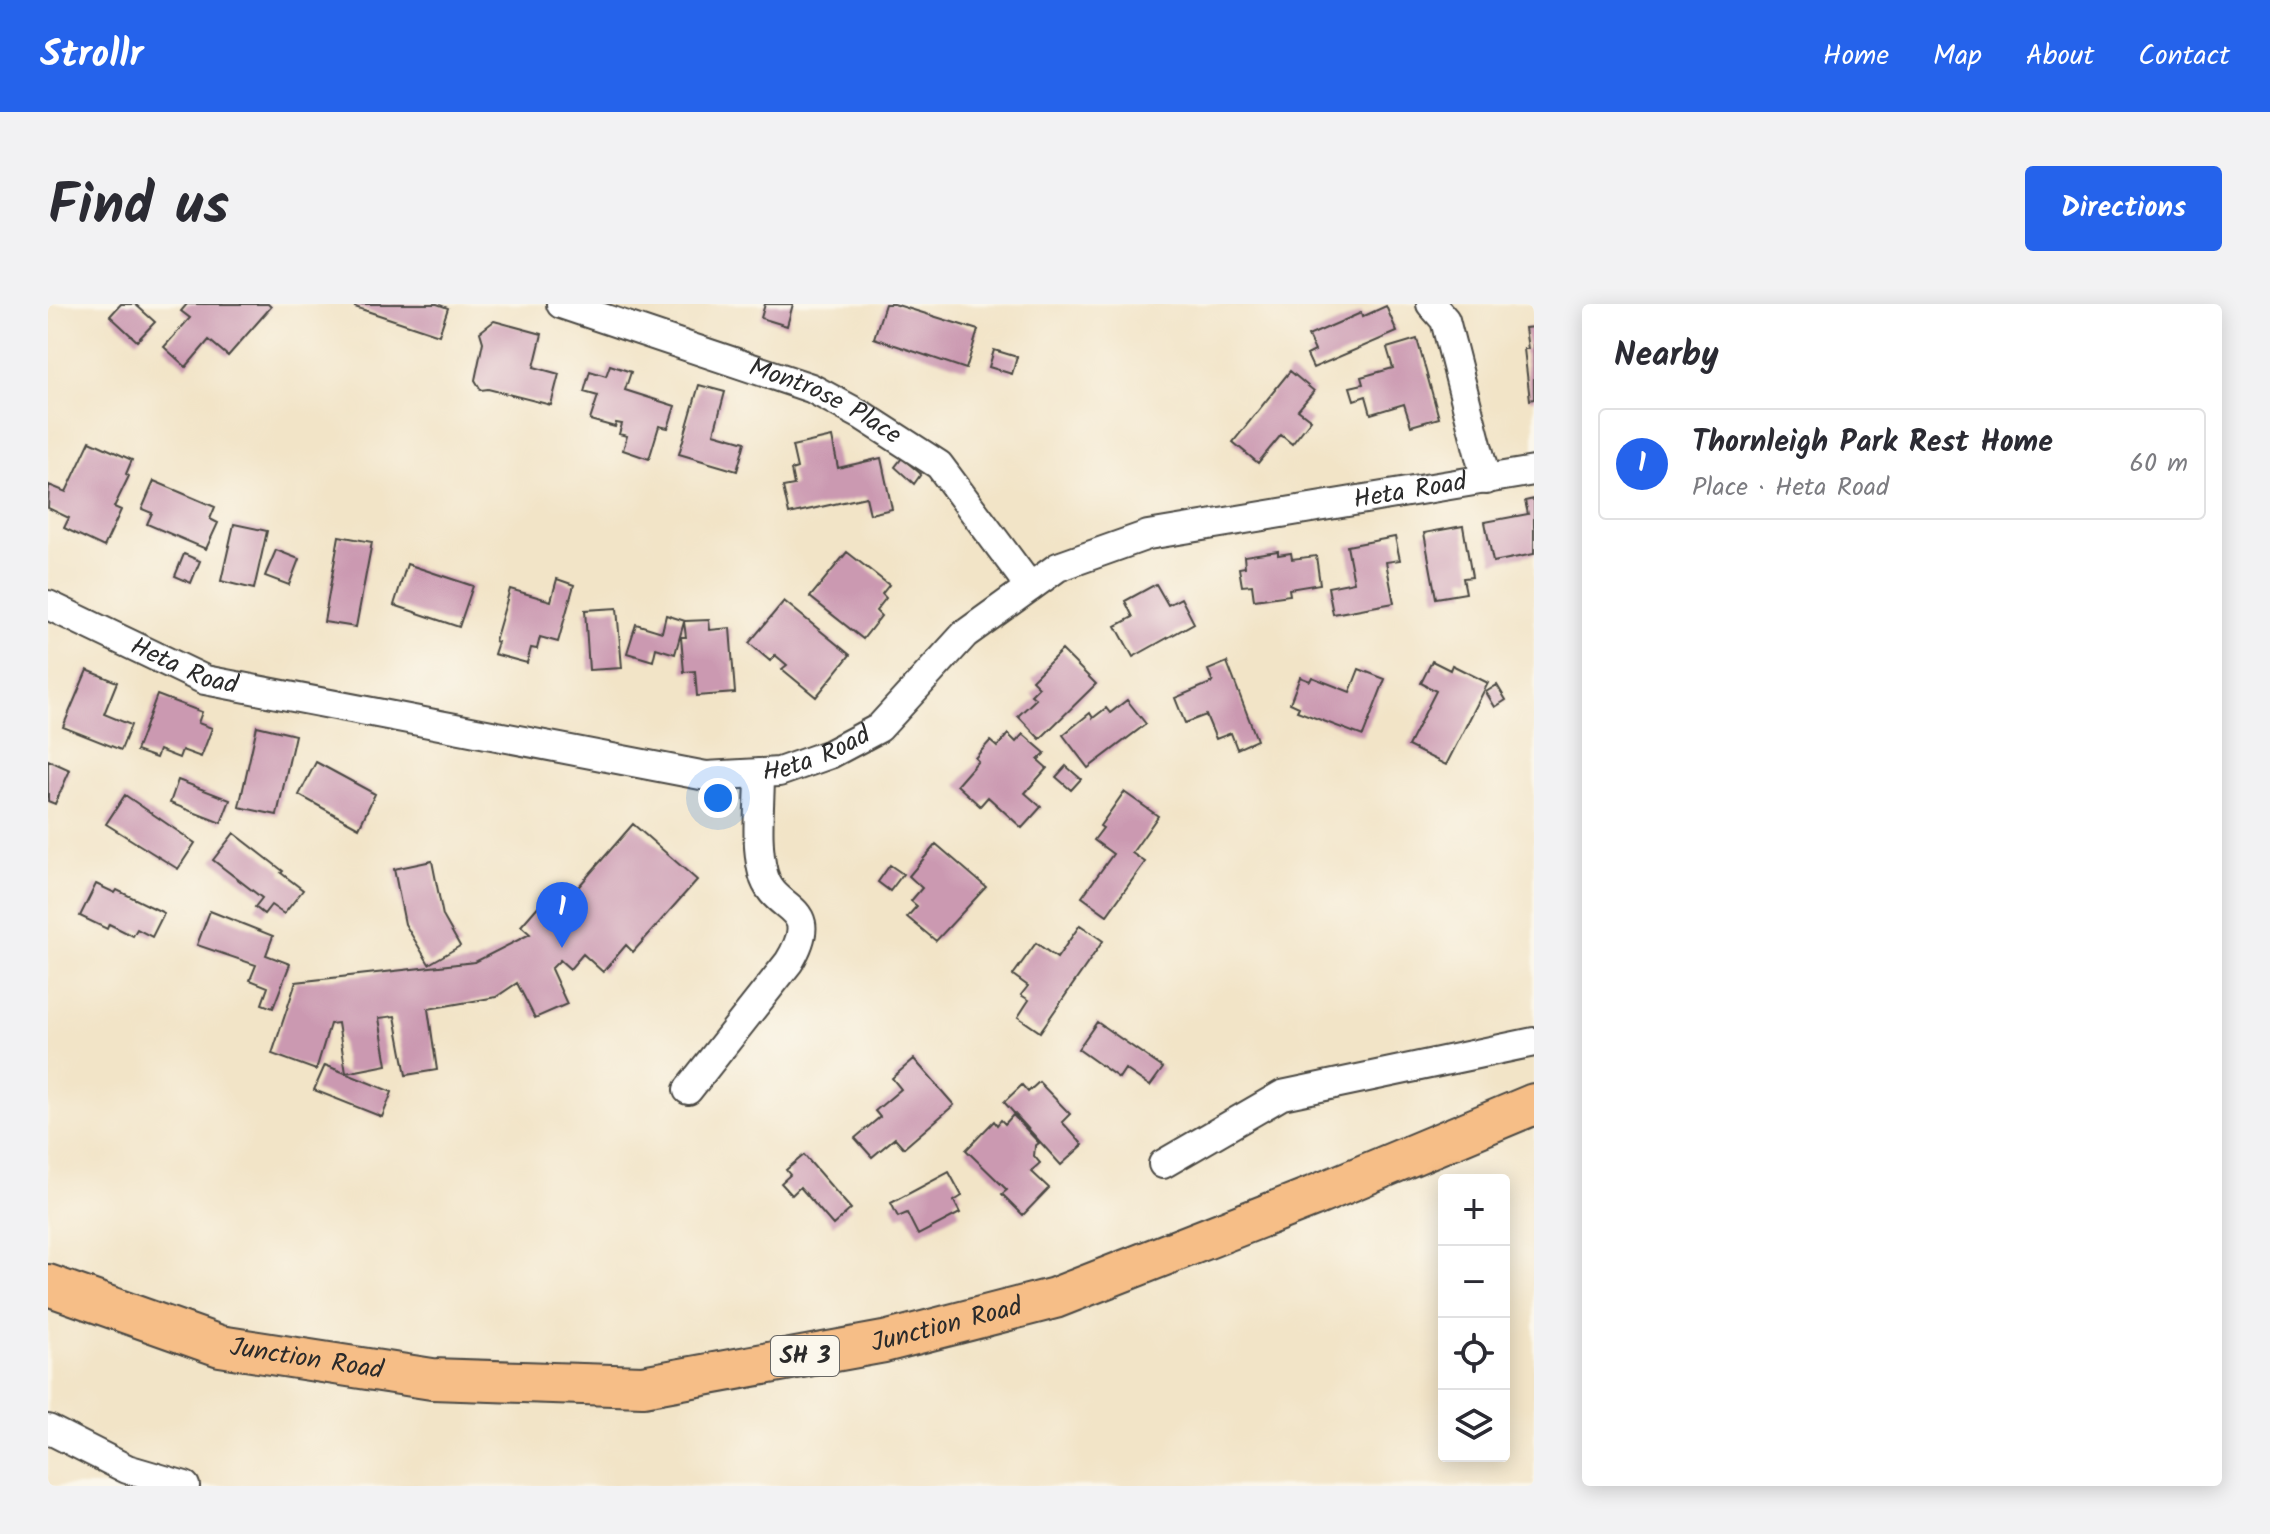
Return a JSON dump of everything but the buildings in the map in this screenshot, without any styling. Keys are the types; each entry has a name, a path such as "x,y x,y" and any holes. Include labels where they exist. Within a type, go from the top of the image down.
{"highway":[{"name":"Junction Road","path":"48,1285 220,1346 432,1379 643,1386 884,1342 1055,1298 1312,1197 1534,1104"}],"street":[{"name":"Montrose Place","path":"561,304 811,388 863,416 939,465 1030,587"},
{"path":"1431,304 1445,320 1486,480"},
{"name":"Heta Road","path":"48,605 205,680 706,776 779,772 830,754 879,728 965,634 1058,567 1148,535 1534,471"},
{"path":"688,1090 799,945 803,927 763,876 760,773"},
{"path":"1163,1164 1282,1095 1534,1042"},
{"path":"48,1429 127,1469 185,1486"}],"place":[{"name":"Thornleigh Park Rest Home","path":"562,948"}]}
